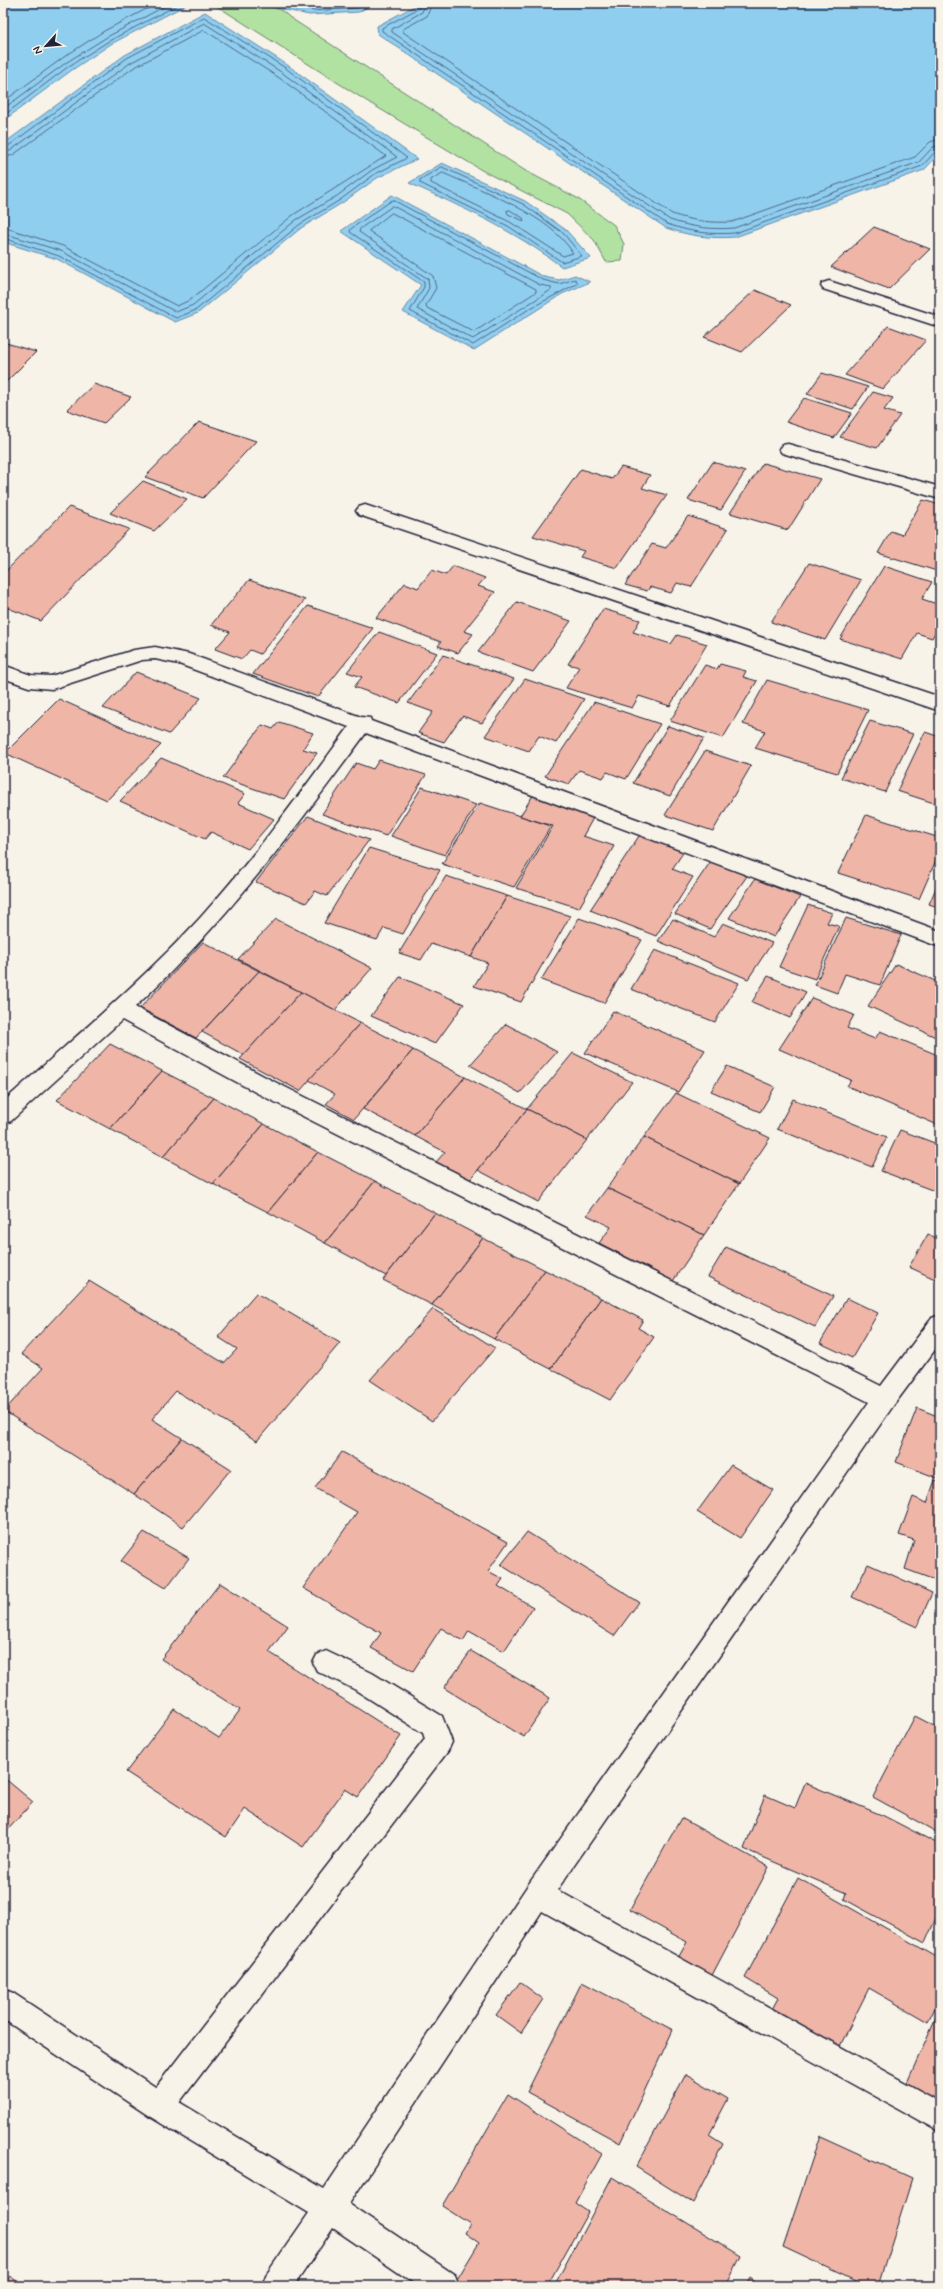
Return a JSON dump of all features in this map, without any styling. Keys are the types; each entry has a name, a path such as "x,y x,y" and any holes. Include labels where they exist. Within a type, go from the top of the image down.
{"street":[{"path":"829,286 940,322"},
{"path":"788,449 940,493"},
{"path":"365,511 940,704"},
{"path":"3,670 29,681 52,683 83,674 121,659 154,653 182,658 363,723 940,939"},
{"path":"3,1115 120,1009 206,924 252,871 363,723"},
{"path":"120,1009 265,1087 885,1399"},
{"path":"277,2286 330,2209 538,1894 885,1399 939,1329"},
{"path":"159,2106 439,1742 433,1725 363,1682 326,1663"},
{"path":"538,1894 940,2118"},
{"path":"3,2002 159,2106 330,2209 444,2286"}],"green space":[{"path":"212,3 264,5 283,12 524,170 577,198 614,225 624,244 622,261 606,262 594,240 567,214 483,171 365,100"}],"water":[{"path":"3,3 183,3 186,5 111,44 72,70 3,121"},
{"path":"253,3 285,3 300,6 322,3 374,3 359,12 309,15"},
{"path":"420,3 940,3 940,153 924,170 735,237 717,238 675,231 666,228 378,34 377,26"},
{"path":"205,12 286,64 417,159 377,178 342,203 301,228 198,313 175,322 57,259 3,242 3,144 125,55"},
{"path":"442,163 525,201 566,230 591,258 562,267 526,242 488,220 409,183"},
{"path":"392,195 544,277 559,280 575,275 590,282 562,294 474,350 403,312 421,285 341,231"}],"building":[{"path":"874,227 930,249 889,289 831,267"},
{"path":"755,290 791,305 742,352 704,337"},
{"path":"888,326 926,340 883,389 845,375"},
{"path":"3,342 36,352 3,385"},
{"path":"822,373 868,387 853,409 807,394"},
{"path":"94,384 131,397 104,423 67,410"},
{"path":"873,392 893,398 884,410 900,415 877,448 840,437"},
{"path":"804,398 852,413 834,438 786,422"},
{"path":"199,422 256,441 203,498 145,477"},
{"path":"713,462 745,472 721,510 688,500"},
{"path":"763,463 820,479 788,530 730,513"},
{"path":"621,467 650,475 642,488 667,495 617,568 580,557 584,551 533,536 581,469 612,479"},
{"path":"143,481 187,499 154,531 110,513"},
{"path":"923,500 940,505 940,572 878,553 891,531 902,535"},
{"path":"69,507 129,529 41,621 3,606 3,574"},
{"path":"688,516 728,529 691,587 677,583 671,593 650,587 647,591 625,585 652,544 666,548"},
{"path":"809,563 861,580 825,640 771,622"},
{"path":"453,566 485,578 478,586 495,592 464,631 473,634 458,653 438,646 441,642 376,618 405,583 418,588 432,570 446,575"},
{"path":"884,566 932,582 922,599 940,605 940,624 932,638 917,633 902,659 840,639"},
{"path":"249,580 305,600 260,654 250,650 242,659 215,649 230,632 211,625"},
{"path":"517,602 571,621 533,672 478,652"},
{"path":"308,606 373,628 318,697 253,674"},
{"path":"603,609 640,620 633,632 671,644 677,635 707,644 670,706 639,696 632,708 566,688 579,667 568,664"},
{"path":"379,632 437,653 399,703 354,687 362,677 347,672"},
{"path":"443,655 514,679 482,723 462,716 444,742 418,733 433,712 408,703"},
{"path":"720,664 746,671 743,677 757,681 723,738 670,721 705,665 717,669"},
{"path":"136,672 201,698 169,734 103,708"},
{"path":"525,679 584,699 556,743 539,736 529,751 485,736"},
{"path":"767,680 868,710 837,773 755,748 765,731 743,724"},
{"path":"59,699 161,745 107,800 5,753"},
{"path":"594,702 660,724 626,779 607,772 603,778 579,770 569,784 545,776"},
{"path":"870,721 913,734 885,792 841,778"},
{"path":"279,722 313,733 303,749 317,753 284,799 223,778 262,725 273,729"},
{"path":"668,726 704,738 670,796 633,783"},
{"path":"925,732 940,737 940,805 897,791"},
{"path":"705,751 751,766 713,831 665,815"},
{"path":"161,758 245,794 238,803 274,819 248,849 211,832 205,839 120,801"},
{"path":"379,760 426,775 386,836 322,814 356,763 373,769"},
{"path":"422,787 476,805 445,855 391,836"},
{"path":"535,792 597,811 583,836 614,846 579,908 516,888 553,826 520,816"},
{"path":"480,803 551,826 514,887 442,864"},
{"path":"866,815 940,838 940,851 919,899 838,873"},
{"path":"308,816 369,840 327,896 315,891 306,903 256,882"},
{"path":"643,830 687,847 672,869 693,877 656,936 590,910"},
{"path":"369,848 440,870 403,934 384,928 377,940 324,923"},
{"path":"711,861 747,876 710,929 675,914"},
{"path":"446,876 507,896 471,957 431,944 421,960 399,953"},
{"path":"755,879 800,897 774,937 729,918"},
{"path":"940,879 940,908 929,904"},
{"path":"507,896 570,916 521,1002 474,986 488,963 471,957"},
{"path":"808,905 832,913 827,923 839,926 815,979 779,967"},
{"path":"579,918 642,940 604,1003 541,980"},
{"path":"846,918 901,935 880,985 845,974 837,993 815,985"},
{"path":"276,919 372,968 335,1010 238,959"},
{"path":"673,919 714,937 723,923 772,943 748,979 658,941"},
{"path":"203,942 259,971 196,1038 140,1008"},
{"path":"655,950 739,983 715,1022 631,989"},
{"path":"896,964 940,983 940,1039 868,1006"},
{"path":"259,971 301,992 244,1055 202,1032"},
{"path":"768,976 806,992 790,1018 752,1002"},
{"path":"400,977 464,1004 435,1044 371,1016"},
{"path":"301,992 360,1023 300,1091 240,1059"},
{"path":"812,998 854,1015 847,1028 875,1039 880,1031 940,1056 940,1126 847,1086 851,1080 779,1049"},
{"path":"613,1011 705,1050 678,1092 585,1053"},
{"path":"360,1023 413,1050 354,1119 326,1104 335,1094 309,1080"},
{"path":"506,1024 557,1052 520,1093 470,1065"},
{"path":"110,1044 162,1071 110,1129 57,1100"},
{"path":"413,1050 465,1077 415,1136 363,1109"},
{"path":"573,1053 632,1082 587,1140 527,1109"},
{"path":"727,1066 775,1087 760,1112 711,1091"},
{"path":"162,1071 214,1098 163,1157 110,1129"},
{"path":"465,1077 527,1109 470,1180 436,1162 445,1152 415,1136"},
{"path":"676,1093 770,1138 739,1184 644,1137"},
{"path":"214,1098 264,1124 213,1184 163,1157"},
{"path":"793,1099 887,1137 872,1167 777,1129"},
{"path":"527,1109 587,1140 538,1202 478,1170"},
{"path":"264,1124 318,1152 268,1212 213,1184"},
{"path":"900,1130 940,1145 940,1193 881,1171"},
{"path":"644,1137 739,1184 704,1235 607,1188"},
{"path":"318,1152 375,1181 325,1243 268,1212"},
{"path":"375,1181 435,1213 386,1276 325,1243"},
{"path":"607,1188 704,1235 673,1281 599,1243 611,1227 587,1215"},
{"path":"435,1213 483,1238 432,1305 383,1280"},
{"path":"928,1234 940,1240 940,1274 937,1280 909,1267"},
{"path":"483,1238 545,1270 494,1339 432,1305"},
{"path":"726,1247 833,1296 815,1327 708,1277"},
{"path":"545,1270 601,1298 551,1369 494,1339"},
{"path":"89,1281 224,1363 237,1349 218,1337 256,1293 340,1343 257,1441 176,1391 152,1419 182,1438 134,1494 4,1411 43,1368 21,1354"},
{"path":"601,1298 643,1320 638,1328 654,1337 610,1400 551,1369"},
{"path":"847,1298 878,1313 852,1358 820,1343"},
{"path":"433,1309 495,1348 432,1421 370,1380"},
{"path":"917,1408 940,1417 940,1479 896,1462"},
{"path":"182,1438 231,1469 183,1527 134,1494"},
{"path":"342,1452 508,1542 488,1571 503,1579 498,1586 533,1607 504,1651 469,1631 463,1641 441,1628 413,1671 371,1648 381,1633 303,1588 357,1512 315,1488"},
{"path":"731,1465 773,1490 740,1538 697,1512"},
{"path":"935,1480 940,1482 940,1582 905,1569 914,1540 899,1535 913,1497 927,1503"},
{"path":"144,1532 189,1558 166,1588 121,1561"},
{"path":"527,1532 639,1602 614,1636 501,1565"},
{"path":"868,1564 932,1593 917,1627 852,1597"},
{"path":"220,1583 288,1626 269,1652 401,1736 358,1797 345,1789 303,1847 245,1809 226,1837 126,1772 174,1709 219,1738 240,1710 161,1659"},
{"path":"471,1651 550,1698 524,1737 444,1688"},
{"path":"915,1716 940,1729 940,1834 873,1797"},
{"path":"3,1777 33,1802 3,1835"},
{"path":"805,1783 884,1816 940,1845 940,1909 925,1943 844,1899 846,1893 744,1849 765,1795 795,1808"},
{"path":"681,1818 769,1867 710,1979 677,1960 687,1942 630,1910"},
{"path":"798,1878 940,1959 940,1998 928,2022 869,1988 837,2052 770,2013 778,1998 745,1978"},
{"path":"520,1982 543,1999 521,2033 496,2015"},
{"path":"582,1982 673,2030 620,2143 527,2092"},
{"path":"940,2008 940,2104 906,2085"},
{"path":"686,2074 728,2099 709,2135 723,2144 693,2203 636,2167"},
{"path":"508,2094 602,2154 575,2203 588,2212 547,2286 463,2286 456,2281 479,2243 465,2233 470,2224 442,2206"},
{"path":"820,2136 912,2178 878,2286 866,2286 783,2247"},
{"path":"612,2177 741,2256 726,2286 554,2286"},
{"path":"10,2276 23,2286 3,2286"},
{"path":"750,2278 761,2286 746,2286"}]}
